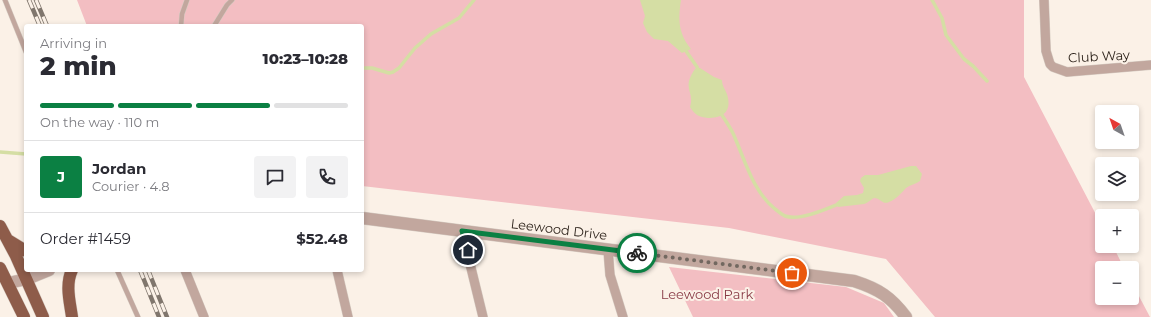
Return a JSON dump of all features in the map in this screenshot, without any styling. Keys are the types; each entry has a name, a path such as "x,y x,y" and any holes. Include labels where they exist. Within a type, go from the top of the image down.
{"highway":[{"path":"0,226 24,271"},
{"path":"7,239 24,250"},
{"path":"0,268 24,317"},
{"path":"71,272 69,276 68,289 72,317"},
{"path":"25,273 43,317"}],"street":[{"name":"Club Way","path":"1044,0 1046,51 1050,64 1061,71 1067,72 1151,65"},
{"name":"Leewood Drive","path":"364,218 854,281 884,294 896,304 906,317"},
{"path":"462,231 483,317"},
{"path":"608,250 610,274 623,317"},
{"path":"185,272 204,317"},
{"path":"337,272 348,317"},
{"path":"8,283 25,273"}],"lane":[{"path":"5,0 24,47"},
{"path":"181,24 182,14 187,0"},
{"path":"215,24 227,5 232,0"},
{"path":"118,272 138,317"}],"green space":[{"path":"77,0 1024,0 1024,77 1095,213 1095,253 1116,253 1120,261 1095,261 1095,305 1139,305 1139,296 1150,317 935,317 886,259 729,228 364,186 364,24 86,24"},
{"name":"Leewood Park","path":"669,267 846,287 884,303 894,317 693,317"}],"shaded area":[{"path":"640,0 681,0 679,20 681,31 691,49 682,53 668,41 654,39 647,32 643,23 645,16"},
{"path":"700,68 722,80 729,103 726,111 721,116 713,118 702,117 696,114 690,107 691,97 689,81 695,69"},
{"path":"916,166 922,174 920,181 906,188 892,201 885,203 875,198 864,204 838,207 836,203 844,196 863,193 864,188 860,181 865,175 878,175"}],"waterway":[{"path":"364,68 372,68 389,73 393,72 399,68 415,48 431,34 459,18 474,0"},
{"path":"932,0 942,18 946,35 964,59 987,81"},
{"path":"686,51 697,67 699,73"},
{"path":"720,112 732,131 751,176 761,194 767,202 781,214 791,217 805,216 841,203"},
{"path":"0,152 24,154"}],"railway":[{"path":"29,0 39,24"},
{"path":"36,0 46,24"},
{"path":"141,272 159,317"},
{"path":"149,272 167,317"}],"way so far":[{"path":"637,253 792,273"}],"route":[{"path":"468,250 462,231 637,253"}]}
